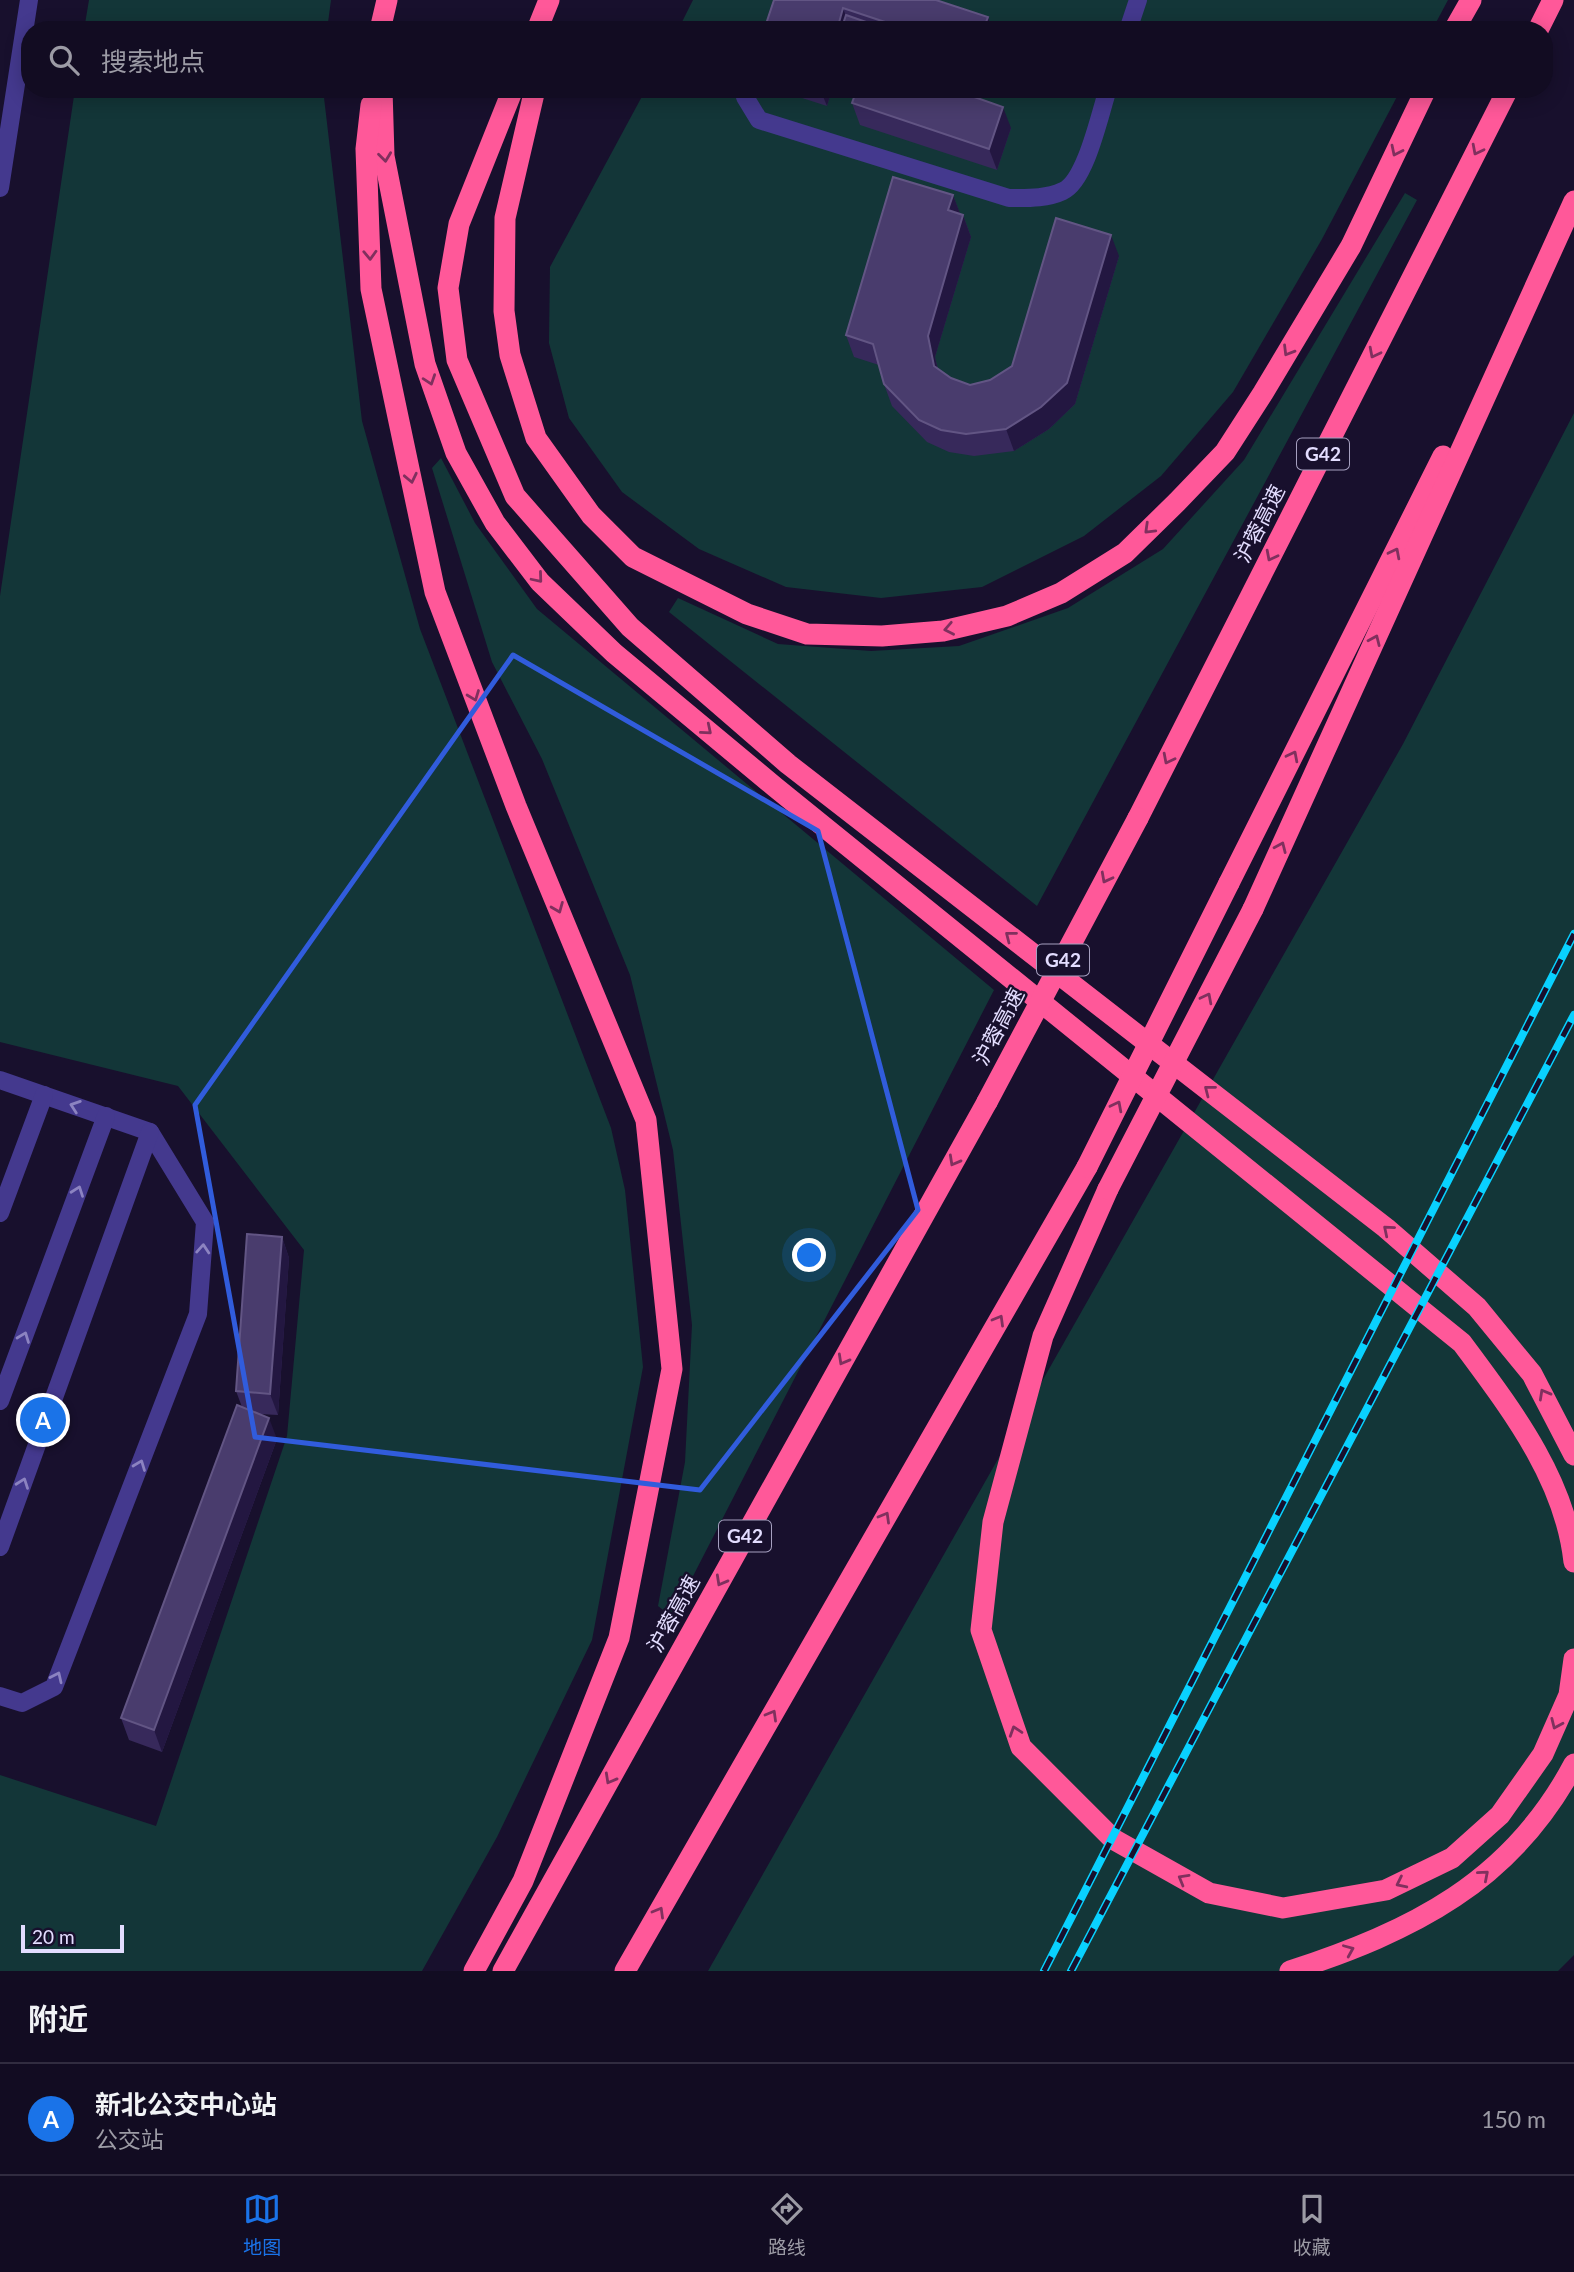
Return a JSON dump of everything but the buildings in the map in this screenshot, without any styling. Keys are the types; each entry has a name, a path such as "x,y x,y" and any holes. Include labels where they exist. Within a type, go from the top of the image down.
{"highway":[{"path":"382,21 387,0"},
{"path":"541,21 549,0"},
{"path":"552,21 557,0"},
{"path":"1459,21 1472,0"},
{"path":"1542,21 1553,0"},
{"path":"372,98 366,149 371,289 435,592 516,806 646,1121 672,1369 619,1638 523,1881 474,1971"},
{"path":"382,98 384,156 425,363 456,453 495,523 540,582 614,653 775,787 1462,1343 1518,1418 1550,1479 1574,1562"},
{"path":"509,98 459,224 448,288 457,360 515,496 631,627 788,764 1375,1219 1477,1307 1532,1374 1574,1455"},
{"path":"533,98 505,218 504,312 510,355 536,438 591,515 633,557 747,614 807,634 882,636 943,631 1007,616 1061,593 1125,553 1177,502 1225,452 1263,393 1351,246 1422,98"},
{"name":"沪蓉高速","path":"503,1971 987,1102 1138,818 1503,98"},
{"path":"625,1971 1087,1167 1574,198"},
{"path":"1574,198 1253,909 1108,1189 1043,1336 993,1522 981,1630 1021,1748 1113,1839 1209,1894 1283,1908 1385,1890 1452,1858 1500,1815 1543,1754 1569,1695 1574,1659"},
{"path":"1290,1971 1340,1954 1407,1925 1463,1894 1506,1856 1558,1794 1574,1764"}],"street":[{"path":"26,21 29,0"},
{"path":"1131,21 1138,0"},
{"path":"0,188 21,52"},
{"path":"746,98 759,120 1009,198 1041,198 1066,191 1081,172 1105,98"},
{"path":"0,1080 150,1132 205,1223 198,1314 54,1687 22,1703 0,1696"},
{"path":"0,1213 44,1095"},
{"path":"0,1401 106,1116"},
{"path":"0,1547 150,1132"}],"highlighted area":[{"path":"513,655 818,831 918,1210 700,1490 255,1437 195,1105"}],"green space":[{"path":"89,0 331,0 328,21 86,21"},
{"path":"693,0 1448,0 1437,21 682,21"},
{"path":"74,98 324,98 362,421 420,629 611,1128 625,1190 643,1367 592,1640 497,1837 422,1971 0,1971 0,1775 156,1826 287,1436 304,1250 178,1086 0,1042 0,596"},
{"path":"641,98 1396,98 1322,239 1233,392 1161,476 1084,536 982,587 881,598 786,587 699,549 622,492 569,418 549,343 550,267"},
{"path":"1405,193 1417,200 1037,906 669,612 678,598 778,644 871,651 959,646 1068,608 1163,549 1244,460"},
{"path":"1574,413 1574,1955 1558,1971 708,1971 1403,744"},
{"path":"441,458 475,523 537,609 994,990 672,1617 658,1606 685,1462 692,1325 673,1150 630,975 542,759 492,662 432,468"}],"railway":[{"path":"1044,1971 1574,934"},
{"path":"1071,1971 1574,1015"}],"place":[{"name":"新北公交中心站","path":"43,1420"}]}
